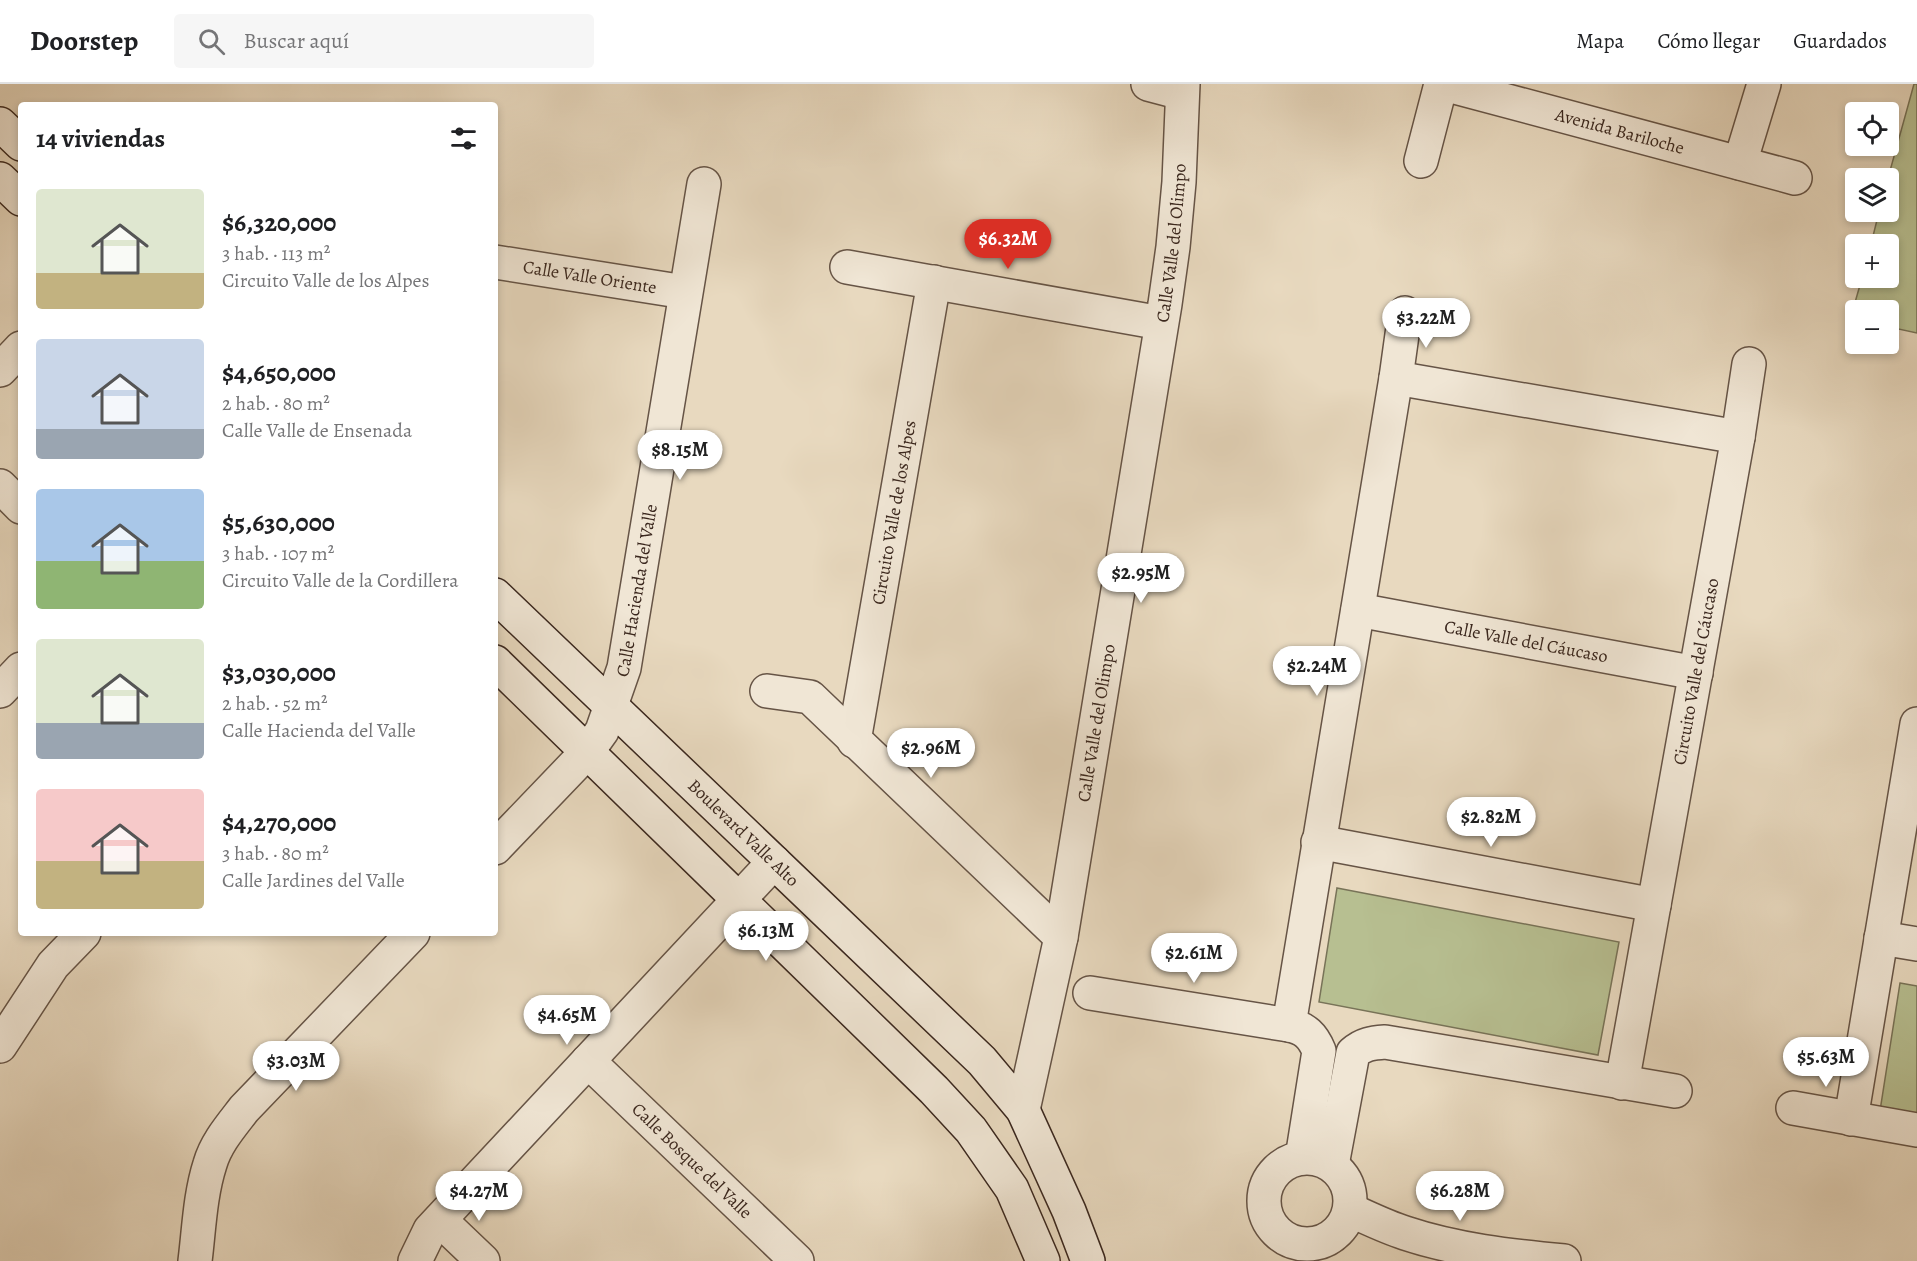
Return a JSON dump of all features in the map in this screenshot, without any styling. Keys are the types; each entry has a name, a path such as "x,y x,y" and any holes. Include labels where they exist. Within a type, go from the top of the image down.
{"street":[{"path":"1149,84 1183,88"},
{"path":"1421,161 1443,84"},
{"name":"Avenida Bariloche","path":"1443,84 1795,178"},
{"path":"1740,164 1764,84"},
{"name":"Calle Valle del Olimpo","path":"1023,1110 1061,937 1173,247 1182,136 1183,88"},
{"path":"0,124 18,141"},
{"path":"0,179 18,196"},
{"name":"Calle Hacienda del Valle","path":"498,845 587,752 602,731 624,668 704,184"},
{"name":"Calle Valle Oriente","path":"498,262 685,292"},
{"path":"847,267 1161,323"},
{"name":"Circuito Valle de los Alpes","path":"854,741 934,282"},
{"path":"1289,1025 1405,313"},
{"path":"0,370 18,351"},
{"name":"Circuito Valle del Cáucaso","path":"1622,1083 1738,437 1749,364"},
{"path":"1396,378 1738,437"},
{"path":"0,486 18,504"},
{"name":"Boulevard Valle Alto","path":"498,599 982,1061 1023,1110 1069,1210 1088,1261"},
{"name":"Calle Valle del Cáucaso","path":"1358,610 1696,673"},
{"path":"498,665 925,1082 971,1130 1012,1190 1043,1261"},
{"path":"0,691 18,672"},
{"path":"767,691 810,697 1061,937"},
{"path":"1851,1119 1917,724"},
{"path":"1318,842 1654,905"},
{"path":"415,1261 430,1230 774,862"},
{"path":"0,1046 53,965 81,936"},
{"path":"195,1261 210,1163 220,1141 244,1109 410,936"},
{"path":"1881,938 1917,944"},
{"path":"1090,993 1289,1025 1301,1028 1308,1033 1319,1051 1317,1161"},
{"path":"1317,1161 1353,1053 1360,1046 1385,1042 1675,1091"},
{"name":"Calle Bosque del Valle","path":"588,1061 797,1261"},
{"path":"1793,1108 1917,1130"},
{"path":"1290,1161 1317,1161 1348,1185 1350,1210 1337,1233 1316,1252 1298,1243 1280,1248 1266,1212 1264,1200 1266,1188 1280,1168 1290,1161"},
{"path":"1350,1210 1403,1233 1456,1247 1564,1261"},
{"path":"440,1220 483,1261"}],"green space":[{"path":"1914,84 1917,84 1917,333 1899,329 1899,300 1856,300 1859,288 1899,288 1899,234 1874,234 1876,222 1899,222 1899,168 1891,168 1894,156 1899,156 1899,138"},
{"path":"1337,888 1619,942 1598,1055 1319,1002"},
{"path":"1900,983 1917,986 1917,1117 1880,1111"}]}
